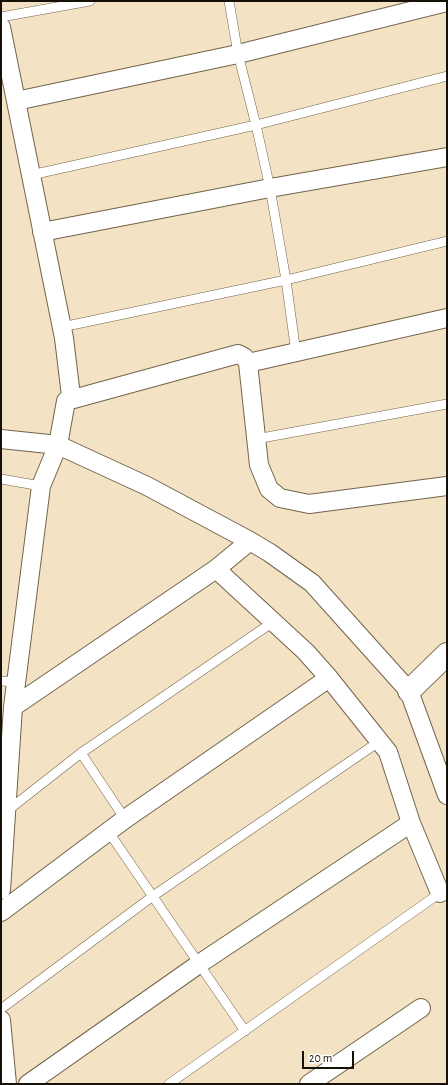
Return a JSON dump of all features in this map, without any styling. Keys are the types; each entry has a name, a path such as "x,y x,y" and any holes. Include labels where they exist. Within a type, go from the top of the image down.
{"street":[{"path":"16,101 238,54 414,6 447,2"},
{"path":"1,27 62,327 71,396 66,401 58,445 41,486 8,681 13,707 1,881"},
{"path":"42,232 270,188 447,157"},
{"path":"248,363 447,318"},
{"path":"66,401 238,354 244,357 248,363 259,465 269,489 280,498 309,504 447,486"},
{"path":"1,439 58,445 147,486 250,541 312,583 409,691 447,795"},
{"path":"13,707 216,569 250,541"},
{"path":"216,569 306,652 329,678 388,752 411,823 440,892"},
{"path":"409,691 447,654"},
{"path":"1,912 108,831 329,678"},
{"path":"28,1084 199,964 411,823"},
{"path":"309,1084 421,1008"},
{"path":"1,1020 3,1065 7,1084"}],"lane":[{"path":"1,17 90,1"},
{"path":"229,1 238,54 270,188 286,280 296,353"},
{"path":"31,175 256,126 447,76"},
{"path":"62,327 286,280 447,241"},
{"path":"256,439 447,404"},
{"path":"1,479 41,486"},
{"path":"6,812 81,753 273,622"},
{"path":"1,1009 153,896 380,741"},
{"path":"81,753 125,819"},
{"path":"108,831 245,1031"},
{"path":"169,1084 440,892"}]}
